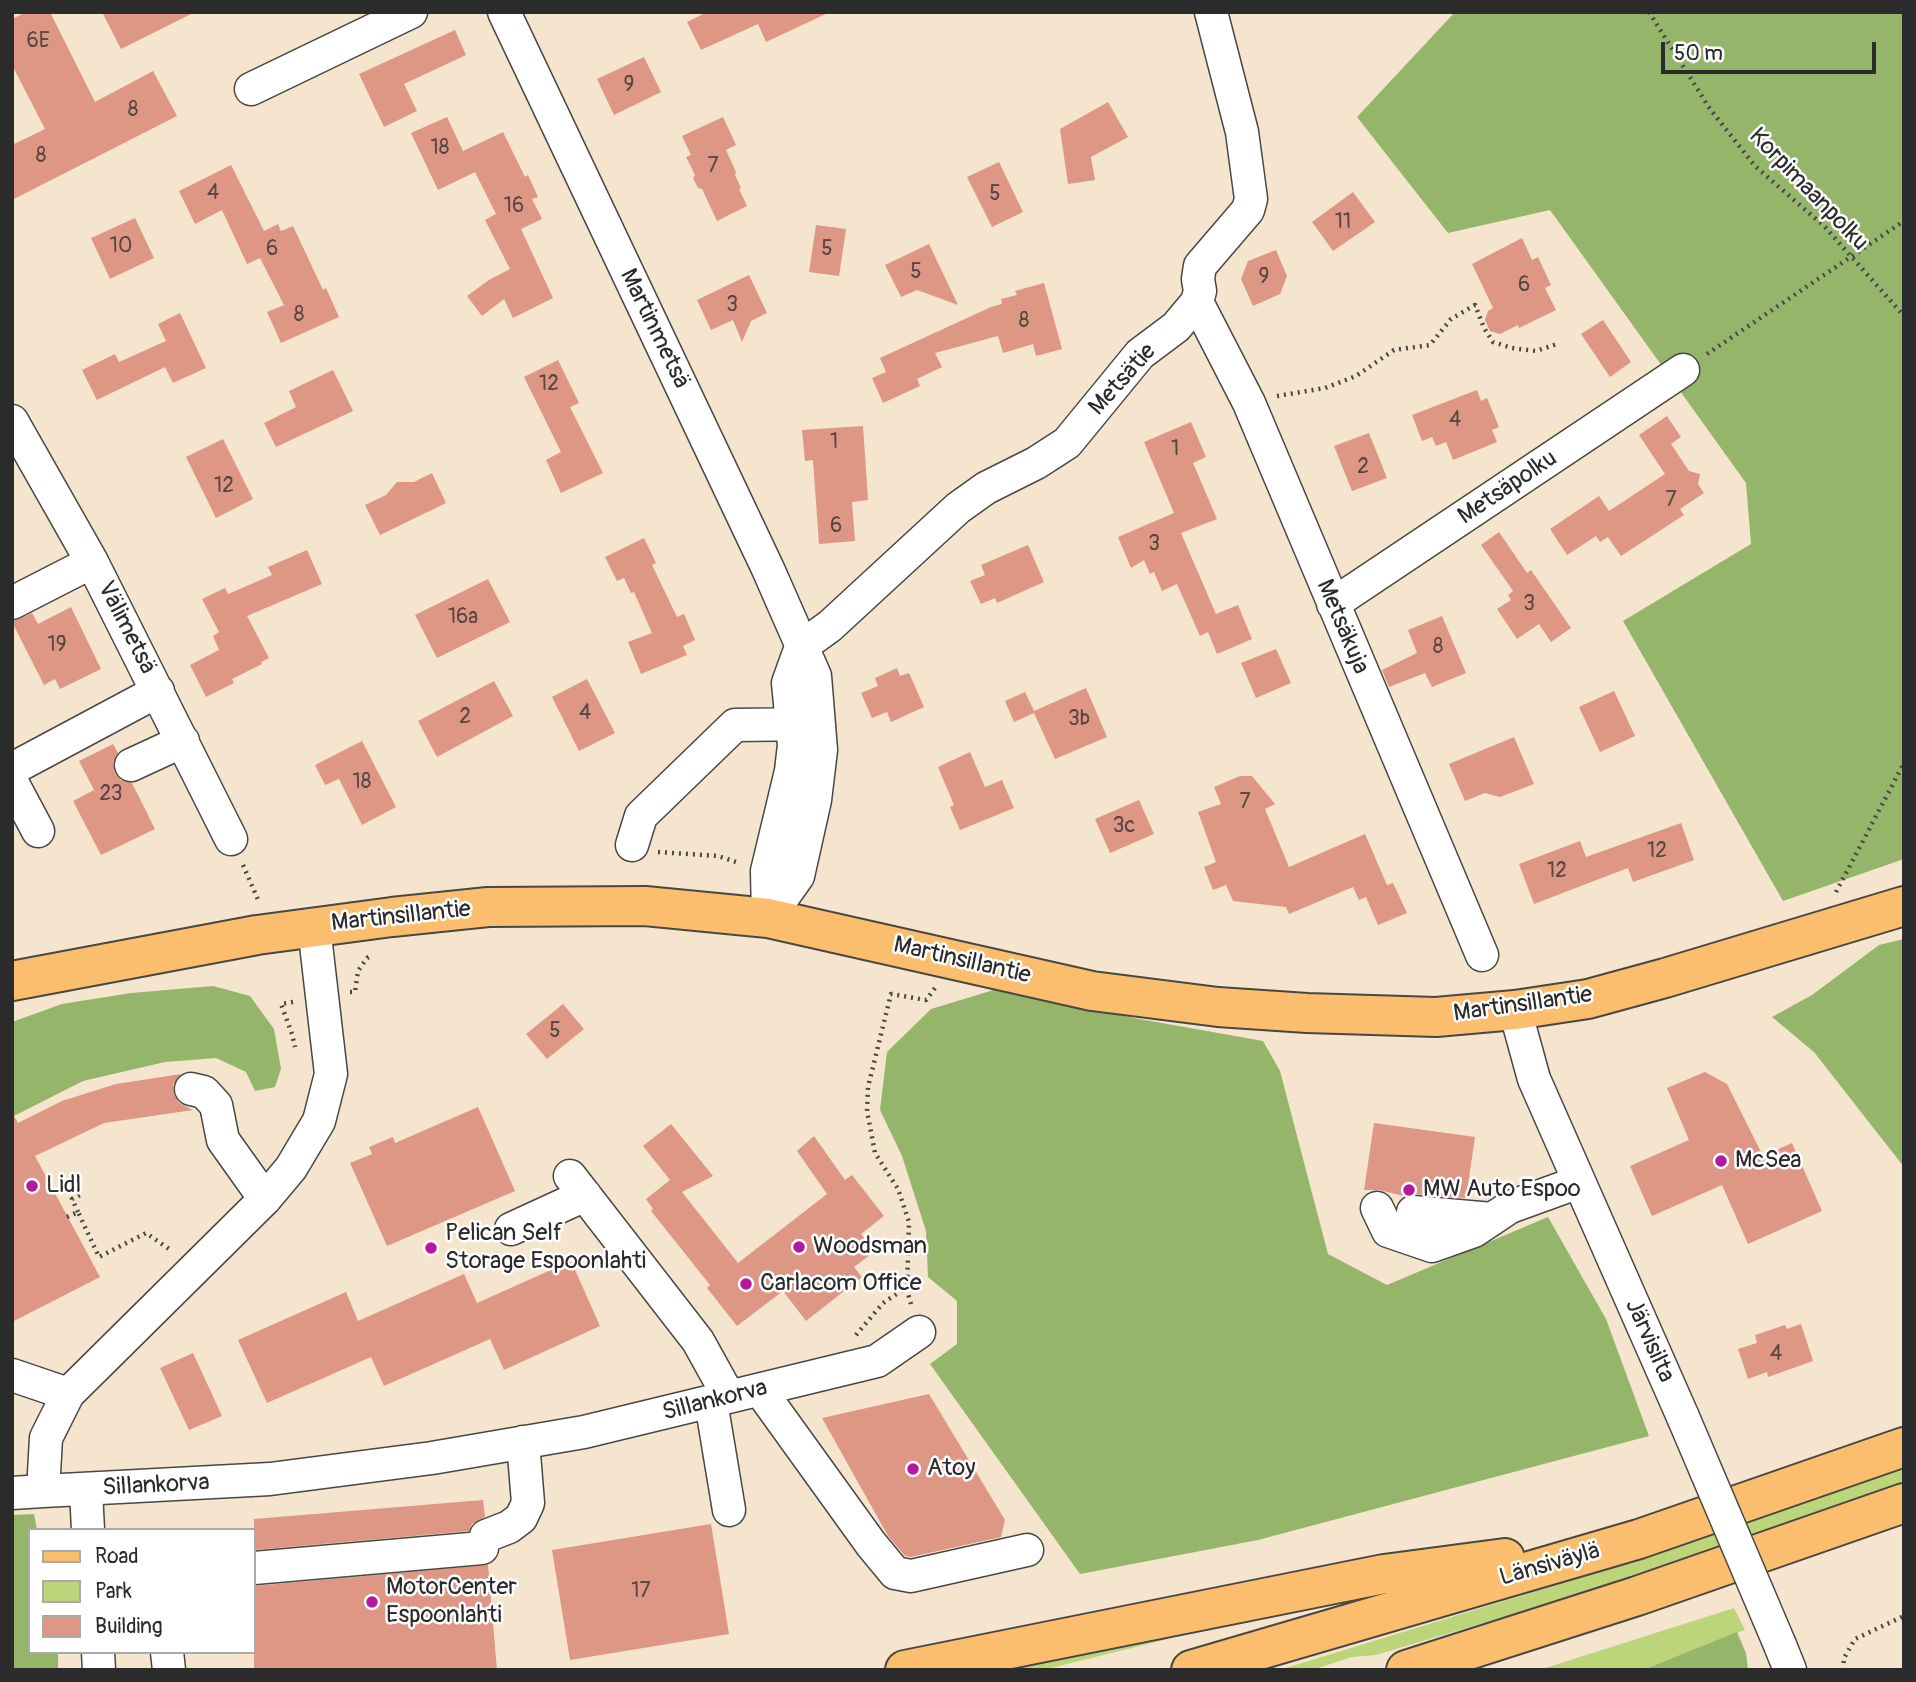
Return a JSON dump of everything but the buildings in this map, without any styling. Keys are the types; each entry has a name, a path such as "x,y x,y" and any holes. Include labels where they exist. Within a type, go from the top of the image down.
{"main road":[{"name":"Martinsillantie","path":"12,981 244,937 314,927 488,907 645,906 768,918 1092,991 1219,1007 1436,1017 1515,1010 1601,995 1904,906"},
{"name":"Länsiväylä","path":"1191,1670 1639,1539 1904,1447"},
{"path":"1413,1668 1637,1596 1904,1503"},
{"path":"905,1670 1384,1574 1639,1539"}],"street":[{"path":"251,89 411,12"},
{"name":"Martinmetsä","path":"504,12 768,569 815,676 806,724 821,750 815,800 798,876 768,918"},
{"path":"1197,302 1200,266 1248,210 1251,199 1242,132 1211,12"},
{"name":"Metsätie","path":"802,647 830,626 958,508 986,488 1067,443 1140,354 1176,327 1197,302"},
{"name":"Metsäkuja","path":"1197,302 1249,403 1482,955"},
{"name":"Metsäpolku","path":"1333,604 1683,370"},
{"name":"Välimetsä","path":"12,421 92,562 231,839"},
{"path":"12,603 92,562"},
{"path":"12,769 158,691"},
{"path":"632,845 641,817 735,725 806,724"},
{"path":"131,765 183,741"},
{"path":"12,782 38,831"},
{"name":"Sillankorva","path":"314,927 331,1074 319,1121 291,1168 265,1199 68,1394 46,1438 28,1492 270,1479 523,1443 584,1432 877,1361 919,1332"},
{"name":"Järvisilta","path":"1515,1010 1534,1079 1785,1657"},
{"path":"191,1089 204,1092 216,1105 223,1140 265,1199"},
{"path":"1377,1208 1388,1231 1432,1246 1474,1231 1510,1207 1579,1181"},
{"path":"511,1230 577,1186 698,1341 720,1400 729,1510"},
{"path":"1413,1212 1492,1219"},
{"path":"12,1375 68,1394"},
{"path":"760,1390 895,1573 911,1576 1027,1550"},
{"path":"256,1568 484,1542 521,1518 528,1503 523,1443"},
{"path":"86,1490 88,1528"}],"path":[{"name":"Korpimaanpolku","path":"1649,12 1710,109 1755,166 1825,227 1904,316"},
{"path":"1683,370 1904,221"},
{"path":"1249,403 1296,391 1325,388 1356,376 1394,350 1430,345 1451,319 1475,305 1493,342 1536,351 1557,345"},
{"path":"1834,896 1904,763"},
{"path":"231,839 262,907"},
{"path":"891,994 868,1087 867,1111 875,1153 898,1189 909,1222 907,1287 919,1332"},
{"path":"84,1193 72,1199 99,1257 146,1233 175,1253"},
{"path":"67,1217 78,1212"},
{"path":"853,1338 883,1303 907,1287"},
{"path":"1843,1670 1844,1658 1855,1639 1904,1616"}],"green space":[{"path":"1455,12 1904,12 1904,859 1783,901 1623,621 1751,544 1746,483 1550,210 1448,233 1357,117"},
{"path":"1904,939 1904,1167 1814,1052 1772,1017 1812,995 1879,945"},
{"path":"213,986 250,996 274,1029 281,1069 275,1087 255,1091 246,1072 216,1058 165,1062 83,1081 12,1117 12,1022 62,1004 131,993"},
{"path":"997,989 1134,1018 1263,1041 1280,1071 1328,1254 1387,1285 1548,1217 1606,1319 1649,1436 1258,1540 1080,1574 930,1364 957,1344 957,1301 928,1277 926,1231 902,1156 880,1110 887,1052 931,1009"},
{"path":"1904,1469 1904,1484 1567,1598 1376,1655 1352,1657 1312,1670 1279,1670 1605,1570"},
{"path":"34,1514 37,1528 28,1528 28,1654 58,1654 58,1670 12,1670 12,1515"},
{"path":"1734,1608 1745,1630 1643,1670 1539,1670"},
{"path":"1737,1632 1746,1653 1748,1670 1643,1670"},
{"path":"1169,1636 1168,1639 1043,1670 990,1670"}],"place":[{"name":"McSea","path":"1721,1161"},
{"name":"Lidl","path":"32,1186"},
{"name":"MW Auto Espoo","path":"1409,1190"},
{"name":"Woodsman","path":"799,1247"},
{"name":"Pelican Self Storage Espoonlahti","path":"431,1248"},
{"name":"Carlacom Office","path":"746,1284"},
{"name":"Atoy","path":"913,1469"},
{"name":"MotorCenter Espoonlahti","path":"372,1602"}]}
